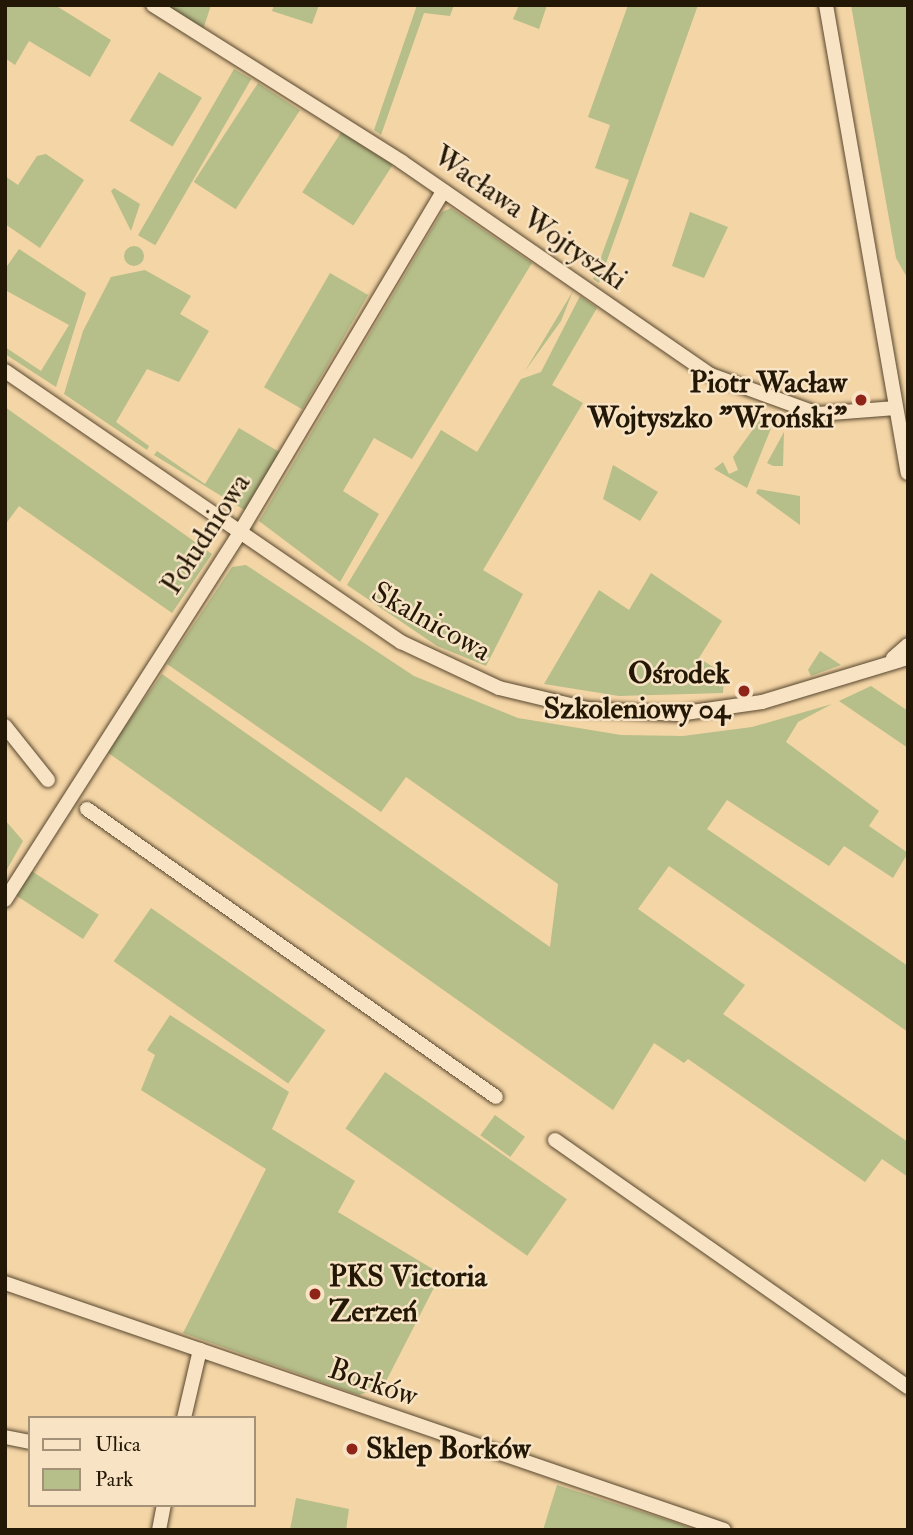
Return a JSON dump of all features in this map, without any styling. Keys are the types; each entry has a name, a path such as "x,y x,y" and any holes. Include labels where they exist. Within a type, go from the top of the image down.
{"street":[{"name":"Wacława Wojtyszki","path":"153,5 443,191 729,385 818,414 896,408"},
{"path":"826,5 908,474"},
{"name":"Południowa","path":"5,900 240,532 443,191"},
{"name":"Skalnicowa","path":"5,371 432,659 499,688 567,706 670,714 737,707 901,658 908,645"},
{"path":"5,726 48,780"},
{"path":"87,809 496,1097"},
{"path":"555,1140 908,1387"},
{"name":"Borków","path":"5,1283 724,1530"},
{"path":"184,1416 200,1350"},
{"path":"5,1437 28,1442"},
{"path":"159,1530 164,1507"}],"green space":[{"path":"5,5 55,5 111,40 90,77 29,41 15,65 5,58"},
{"path":"167,5 211,5 203,30"},
{"path":"274,5 319,5 312,24 272,11"},
{"path":"417,5 454,5 450,16 424,13 381,135 374,130"},
{"path":"519,5 547,5 539,29 513,19"},
{"path":"628,5 698,5 599,283 593,279 629,180 595,168 610,125 588,117"},
{"path":"851,5 908,5 908,279 896,258"},
{"path":"234,69 251,79 155,245 138,235"},
{"path":"159,72 202,98 173,147 130,121"},
{"path":"258,83 300,110 236,209 194,182"},
{"path":"342,131 393,164 353,225 302,192"},
{"path":"46,154 84,180 40,248 5,224 5,176 18,185 37,156"},
{"path":"114,188 140,204 131,231 111,191"},
{"path":"451,208 532,263 412,459 374,438 343,491 379,514 340,582 259,521 442,212"},
{"path":"690,212 728,227 704,278 672,266"},
{"path":"130,246 138,246 144,256 138,266 130,266 124,260 124,252"},
{"path":"19,249 86,293 56,387 5,354 5,347 41,371 69,325 5,290 5,269"},
{"path":"145,270 191,296 180,314 209,331 179,382 147,369 116,422 149,446 147,450 64,394 83,331 111,277"},
{"path":"330,273 368,295 302,409 264,387"},
{"path":"573,291 561,321 525,371"},
{"path":"580,296 597,308 552,385 583,403 483,570 523,594 486,666 437,646 347,585 441,430 477,452 521,379 541,372"},
{"path":"5,407 212,554 172,613 19,506 5,525"},
{"path":"762,417 772,426 747,488 714,469 723,462 729,474 738,470 733,457"},
{"path":"239,428 281,453 246,511 154,455 157,451 205,484"},
{"path":"784,432 783,466 773,466 767,463"},
{"path":"613,465 658,492 640,521 603,499"},
{"path":"758,489 800,496 800,525 756,493"},
{"path":"246,565 414,676 518,718 621,735 683,736 752,727 832,704 798,722 786,742 879,811 869,826 908,853 893,878 844,846 829,866 727,800 707,829 908,966 908,1032 669,866 638,909 745,985 723,1014 908,1142 908,1177 882,1159 865,1182 688,1059 684,1063 654,1043 613,1110 107,752 162,674 550,947 558,884 406,777 381,812 167,664 232,567"},
{"path":"651,573 722,621 699,658 724,674 723,693 619,696 544,684 599,590 629,610"},
{"path":"820,651 841,665 811,676 808,670"},
{"path":"871,686 908,711 908,748 839,701"},
{"path":"5,820 23,841 5,873"},
{"path":"30,870 99,915 83,939 14,894"},
{"path":"151,908 325,1030 288,1083 114,961"},
{"name":"PKS Victoria Zerzeń","path":"170,1015 289,1092 272,1129 355,1181 338,1212 441,1274 383,1387 359,1395 183,1333 266,1169 141,1090 155,1055 147,1050"},
{"path":"385,1072 567,1199 527,1256 345,1129"},
{"path":"495,1115 525,1137 510,1157 480,1135"},
{"path":"557,1485 674,1522 696,1530 543,1530"},
{"path":"296,1498 349,1509 346,1530 290,1530"}],"place":[{"name":"Piotr Wacław Wojtyszko \"Wroński\"","path":"861,400"},
{"name":"Ośrodek Szkoleniowy 04","path":"744,691"},
{"name":"PKS Victoria Zerzeń","path":"315,1294"},
{"name":"Sklep Borków","path":"352,1449"}]}
